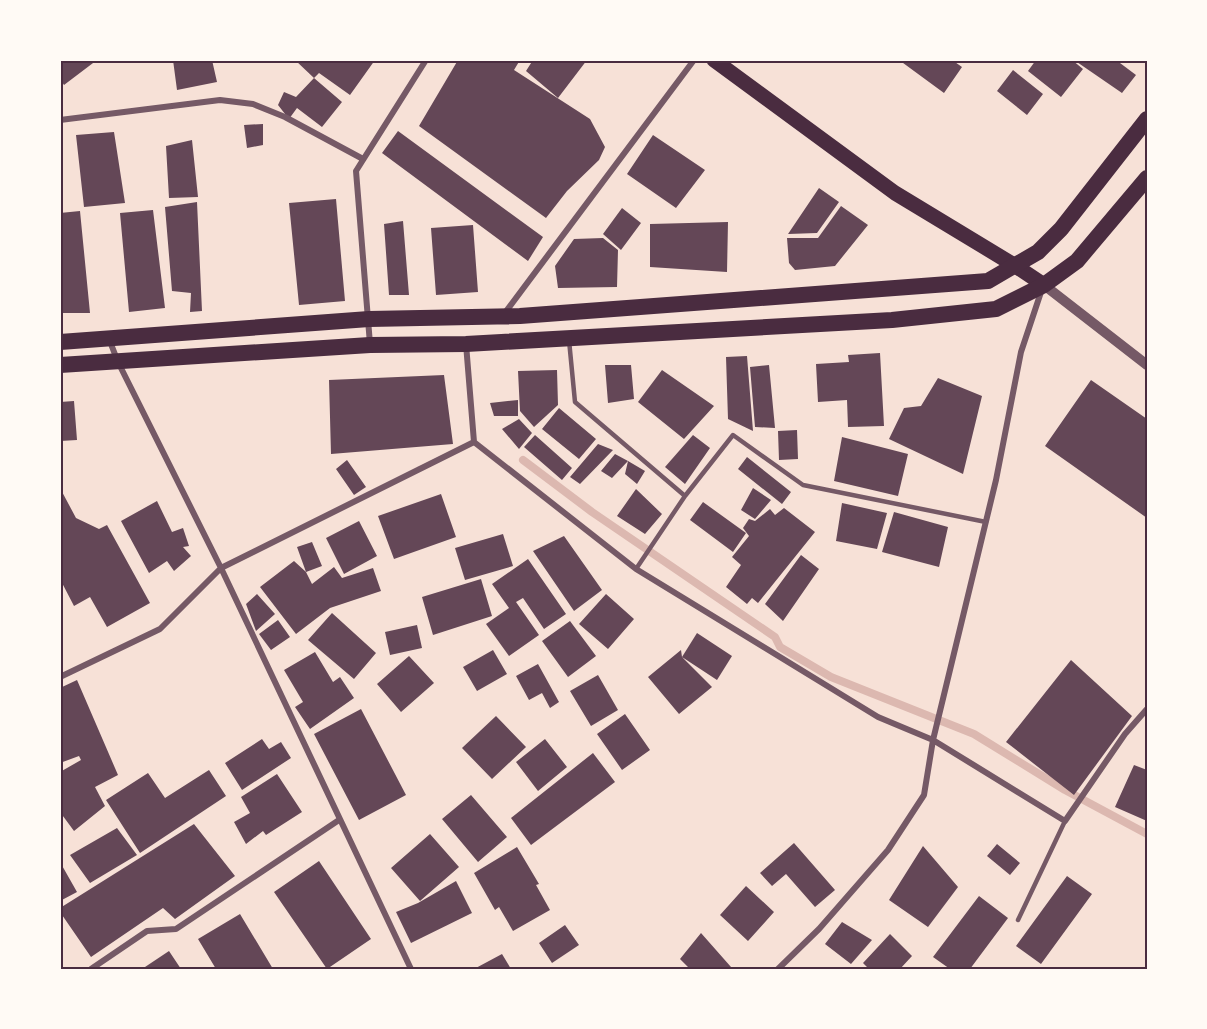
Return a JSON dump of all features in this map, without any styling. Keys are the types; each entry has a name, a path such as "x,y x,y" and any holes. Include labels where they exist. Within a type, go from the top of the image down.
{"highway":[{"path":"60,342 369,319 502,317 988,281 1038,252 1061,229 1147,118"},
{"path":"60,365 370,345 466,344 891,320 996,309 1044,285 1077,261 1147,177"}],"main road":[{"path":"714,60 895,193 1044,285"}],"street":[{"path":"370,345 356,171 426,60"},
{"path":"502,317 694,60"},
{"path":"60,120 220,100 253,104 285,117 363,159"},
{"path":"778,969 819,929 888,850 924,795 933,740 986,522 1021,352 1044,285 1147,365"},
{"path":"109,338 118,362 221,568 411,969"},
{"path":"466,344 474,442 636,569 878,717 933,740 1065,821 1125,734 1147,709"},
{"path":"60,677 160,629 221,568 474,442"},
{"path":"91,969 147,931 176,930 339,820"}],"lane":[{"path":"569,338 575,402 686,496"},
{"path":"636,569 686,496 733,435 802,485 986,522"},
{"path":"1018,920 1065,821"}],"building":[{"path":"60,60 97,60 64,85 60,79"},
{"path":"173,60 212,60 217,82 177,90"},
{"path":"295,60 375,60 350,95 319,73 314,78"},
{"path":"458,60 520,60 514,70 590,119 605,147 599,160 567,191 546,218 419,126"},
{"path":"533,60 587,60 558,98 526,71"},
{"path":"899,60 952,60 962,67 944,93"},
{"path":"1036,60 1072,60 1083,69 1061,97 1028,71"},
{"path":"1074,60 1116,60 1136,75 1122,93"},
{"path":"1013,70 1043,94 1027,115 997,91"},
{"path":"314,78 342,102 322,127 297,108 289,119 278,105 284,92 296,97"},
{"path":"263,124 263,145 247,148 244,125"},
{"path":"398,131 543,237 528,261 382,153"},
{"path":"114,132 125,203 84,207 76,135"},
{"path":"653,135 705,170 676,208 627,174"},
{"path":"192,140 198,197 169,198 166,146"},
{"path":"819,188 839,202 817,233 788,234"},
{"path":"336,199 345,301 299,305 289,203"},
{"path":"197,202 202,311 190,312 191,293 172,291 165,207"},
{"path":"841,206 868,225 835,266 795,270 789,263 787,238 818,238"},
{"path":"622,208 641,223 621,250 603,234"},
{"path":"153,210 165,308 129,312 120,213"},
{"path":"80,211 90,313 60,313 60,213"},
{"path":"403,221 409,295 389,295 384,224"},
{"path":"728,222 727,272 650,267 650,224"},
{"path":"473,225 478,292 436,295 431,228"},
{"path":"603,238 618,250 617,287 558,288 555,266 574,239"},
{"path":"880,353 884,426 848,427 847,400 818,402 816,364 849,362 848,355"},
{"path":"747,356 753,431 728,419 726,357"},
{"path":"605,365 631,365 634,399 608,403"},
{"path":"769,365 775,428 755,427 750,367"},
{"path":"557,370 558,405 534,427 520,411 518,371"},
{"path":"662,370 714,406 684,439 638,402"},
{"path":"444,375 453,444 331,454 329,380"},
{"path":"938,378 982,396 963,474 889,439 904,408 921,406"},
{"path":"1091,380 1147,419 1147,518 1045,446"},
{"path":"518,400 518,416 494,416 490,403"},
{"path":"74,401 77,440 60,441 60,402"},
{"path":"559,408 596,439 579,459 542,429"},
{"path":"519,419 532,433 519,449 502,429"},
{"path":"797,430 798,459 779,460 778,431"},
{"path":"535,435 572,468 562,480 524,447"},
{"path":"693,435 710,448 685,484 665,467"},
{"path":"842,437 908,454 898,496 834,481"},
{"path":"598,444 613,450 580,484 570,477"},
{"path":"615,454 628,461 612,478 601,471"},
{"path":"747,457 791,492 782,504 738,469"},
{"path":"347,460 366,487 354,495 336,469"},
{"path":"628,461 645,471 637,484 625,474"},
{"path":"60,488 76,518 99,529 107,525 150,603 107,627 90,597 74,606 60,579"},
{"path":"753,488 771,500 755,519 741,510"},
{"path":"636,489 662,514 645,534 617,516"},
{"path":"441,494 456,537 394,559 378,516"},
{"path":"157,501 172,532 183,528 189,546 183,547 191,556 174,571 167,561 149,573 121,521"},
{"path":"703,502 746,533 733,552 690,520"},
{"path":"842,503 887,513 877,549 836,541"},
{"path":"784,508 815,532 758,603 752,598 747,604 726,587 741,565 732,557 749,536 743,528 749,519 755,521 770,509 775,515"},
{"path":"894,512 948,527 939,567 882,552"},
{"path":"359,521 377,556 344,574 326,538"},
{"path":"503,534 513,566 465,580 455,548"},
{"path":"564,536 602,590 574,611 533,551"},
{"path":"312,542 322,566 306,572 297,547"},
{"path":"801,555 819,569 783,621 765,604"},
{"path":"528,559 566,614 544,629 523,598 516,602 539,635 509,656 486,624 509,608 492,584"},
{"path":"294,561 306,572 312,584 334,567 342,578 373,568 381,591 330,608 296,634 260,587"},
{"path":"481,579 492,616 433,635 422,597"},
{"path":"257,594 275,614 256,631 246,604"},
{"path":"606,594 634,619 608,649 579,624"},
{"path":"332,613 376,653 354,679 308,640"},
{"path":"278,620 290,637 271,650 259,634"},
{"path":"570,621 596,656 568,677 542,641"},
{"path":"417,625 422,648 390,655 385,632"},
{"path":"697,633 732,656 717,680 682,657"},
{"path":"493,650 507,674 477,691 463,667"},
{"path":"681,650 682,657 712,687 679,714 648,677"},
{"path":"315,652 333,682 340,677 354,698 310,729 295,707 303,702 284,670"},
{"path":"409,656 434,683 401,712 377,684"},
{"path":"1071,660 1132,716 1074,795 1006,742"},
{"path":"538,664 559,702 550,708 542,693 529,700 516,676"},
{"path":"598,675 618,710 591,726 570,691"},
{"path":"77,680 118,775 95,787 105,806 74,831 60,812 60,806 63,804 60,798 60,772 81,760 79,756 60,763 60,688"},
{"path":"361,709 406,795 359,820 314,734"},
{"path":"625,714 650,750 622,770 597,734"},
{"path":"496,716 526,747 492,779 462,748"},
{"path":"262,739 269,749 281,742 291,758 242,790 225,763"},
{"path":"545,739 567,767 538,791 516,762"},
{"path":"593,753 615,782 531,845 511,818"},
{"path":"1134,765 1147,770 1147,821 1115,807"},
{"path":"209,770 226,796 140,853 106,800 148,773 165,798"},
{"path":"277,774 302,812 266,835 263,831 246,844 234,822 250,813 241,797"},
{"path":"471,795 507,837 478,862 442,819"},
{"path":"194,824 235,876 175,919 163,908 91,957 60,912 60,908"},
{"path":"117,828 137,855 90,883 70,855"},
{"path":"430,834 459,867 420,901 391,868"},
{"path":"794,843 835,890 815,907 786,874 772,886 760,873"},
{"path":"997,844 1020,863 1010,875 987,856"},
{"path":"923,846 958,887 928,927 889,900"},
{"path":"517,847 539,884 536,885 550,910 513,931 499,907 495,910 474,873"},
{"path":"319,861 371,939 327,969 274,892"},
{"path":"60,862 77,892 60,901"},
{"path":"1067,876 1092,894 1041,964 1016,946"},
{"path":"456,881 472,913 411,943 396,912 418,903"},
{"path":"746,886 774,912 748,941 720,915"},
{"path":"979,896 1008,918 970,969 950,969 933,957"},
{"path":"240,914 273,969 216,969 198,939"},
{"path":"842,922 872,940 851,964 825,944"},
{"path":"565,925 579,945 552,963 539,943"},
{"path":"701,933 731,967 728,969 690,969 680,959"},
{"path":"890,934 912,956 900,969 869,969 863,963"},
{"path":"169,951 181,969 142,969"},
{"path":"502,954 511,969 474,969"}],"waterway":[{"path":"523,460 592,512 775,637 780,647 831,677 974,734 1065,790 1147,834"}]}
